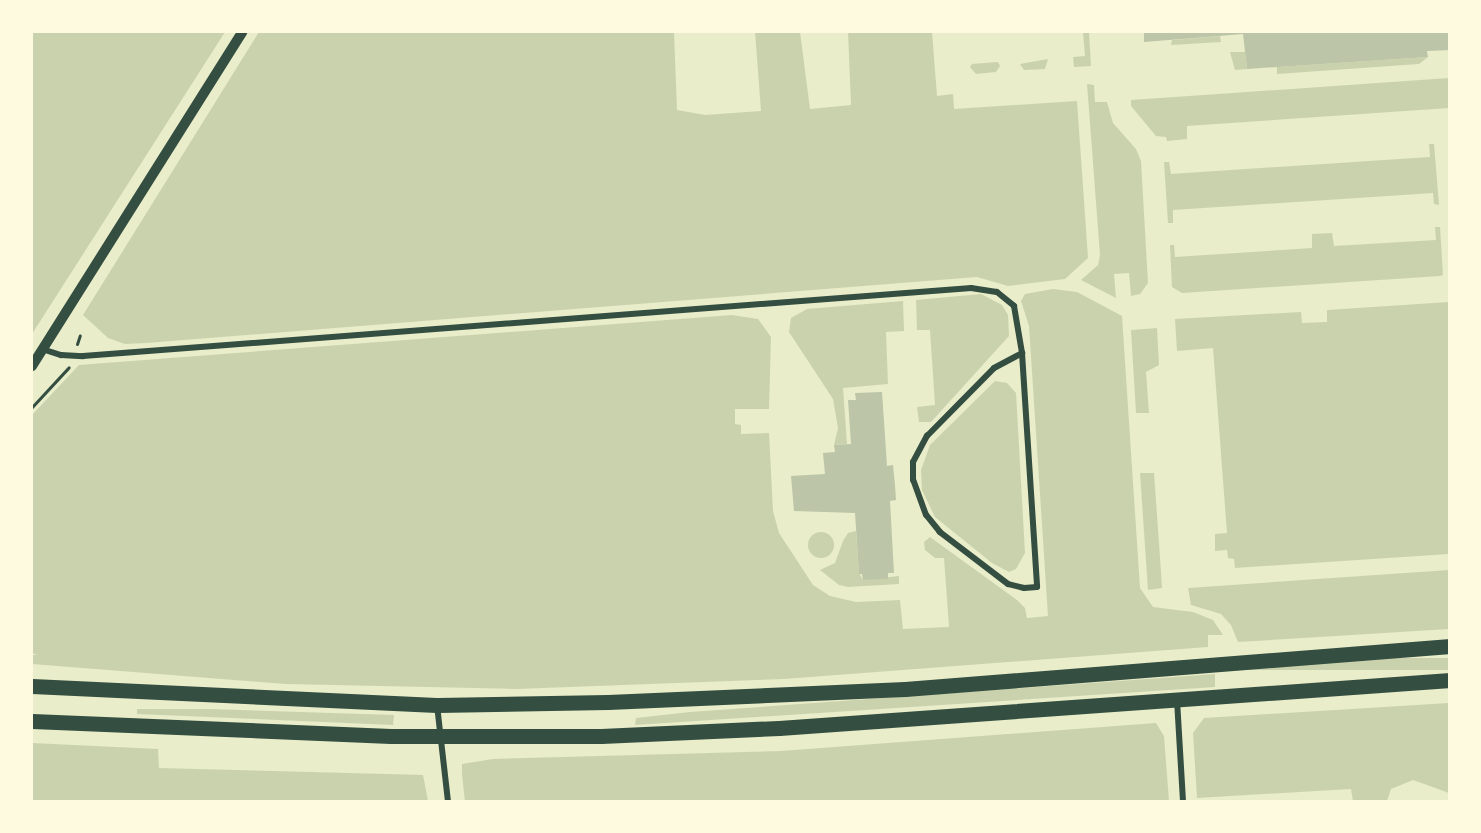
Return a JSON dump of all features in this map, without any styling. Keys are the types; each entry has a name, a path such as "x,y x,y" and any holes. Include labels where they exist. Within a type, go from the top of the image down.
{"main road":[{"path":"32,686 437,705 657,700 905,689 1449,646"},
{"path":"32,721 438,737 693,732 1449,680"}],"street":[{"path":"32,366 242,32"},
{"path":"42,349 72,356 972,288 997,292 1014,306 1022,353 1037,587 1024,588 1008,584 940,532 918,499 913,480 913,462 927,436 994,368 1022,353"},
{"path":"1177,699 1183,801"},
{"path":"437,705 438,737 448,801"}],"path":[{"path":"32,407 70,366"}],"green space":[{"path":"32,32 225,32 32,334"},
{"path":"259,32 674,32 677,110 705,115 761,111 755,32 800,32 810,109 851,105 848,32 932,32 937,96 953,94 954,109 1077,101 1088,258 1065,279 1008,286 977,277 146,343 125,344 108,338 83,315"},
{"path":"1083,32 1089,32 1091,66 1074,67 1073,57 1085,56"},
{"path":"1220,36 1221,42 1171,45 1172,40"},
{"path":"1230,52 1245,52 1247,69 1235,70"},
{"path":"1428,57 1419,64 1277,74 1277,67"},
{"path":"1048,59 1045,69 1024,70 1020,64"},
{"path":"998,62 1000,66 996,72 976,74 970,67 972,64"},
{"path":"1449,78 1449,108 1187,126 1187,139 1167,141 1166,137 1156,136 1131,106 1131,100"},
{"path":"1087,84 1094,85 1095,102 1107,102 1113,123 1136,149 1141,161 1148,283 1140,294 1131,296 1129,273 1114,274 1116,298 1081,280 1098,265 1100,255"},
{"path":"1429,144 1434,144 1439,205 1434,204 1433,193 1173,210 1173,223 1168,223 1164,162 1169,162 1171,174 1430,157"},
{"path":"1435,227 1440,227 1443,275 1440,276 1182,293 1172,287 1170,245 1174,245 1175,257 1312,248 1312,234 1332,233 1334,246 1436,240"},
{"path":"1053,289 1077,292 1122,316 1140,588 1153,607 1193,612 1213,620 1223,635 1208,635 1208,647 784,679 516,689 286,684 32,664 32,655 37,655 32,653 32,415 79,365 732,315 758,319 771,337 769,409 735,409 735,424 741,425 741,434 769,433 773,511 779,533 813,585 830,596 856,602 900,600 903,629 949,627 944,558 935,558 925,550 924,542 930,537 1017,600 1025,608 1027,618 1048,616 1029,326 1021,301 1025,294"},
{"path":"981,294 1002,305 1008,315 1009,336 931,422 919,422 917,407 935,405 930,330 917,330 916,300"},
{"path":"903,301 904,331 886,332 888,384 843,388 847,444 834,445 838,428 833,399 789,332 791,318 807,309"},
{"path":"1449,302 1449,554 1235,568 1234,559 1228,558 1227,550 1215,551 1215,534 1227,533 1213,348 1177,351 1175,319 1301,312 1302,323 1327,322 1327,310"},
{"path":"1157,328 1159,365 1146,372 1149,413 1136,413 1131,330"},
{"path":"995,381 1007,383 1016,393 1025,553 1016,569 1009,572 992,563 935,517 922,490 921,470 930,445"},
{"path":"1140,473 1154,473 1160,557 1162,588 1148,590"},
{"path":"856,531 859,573 863,580 899,576 899,584 848,587 839,585 820,570 835,563 848,533"},
{"path":"821,532 831,535 834,545 831,555 821,558 811,555 808,545 811,535"},
{"path":"1449,570 1449,629 1238,642 1231,625 1221,614 1191,605 1188,588"},
{"path":"1223,658 1449,658 1449,670 1223,670"},
{"path":"1215,674 1215,687 635,725 636,718 690,712"},
{"path":"1449,703 1449,793 1413,780 1391,789 1387,801 1353,801 1351,789 1197,798 1193,733 1204,718"},
{"path":"137,709 394,715 393,725 137,714"},
{"path":"1156,723 1164,736 1169,801 465,802 462,774 462,764 493,759 781,751"},
{"path":"32,743 158,749 159,768 423,775 428,801 32,801"}],"building":[{"path":"1144,32 1450,32 1450,50 1427,51 1428,57 1247,69 1243,34 1144,42"},
{"path":"882,392 887,466 893,465 896,500 890,501 894,573 888,573 888,579 863,580 862,574 859,574 855,513 794,511 791,476 825,474 823,453 835,452 834,445 851,444 848,400 856,400 855,393"}]}
